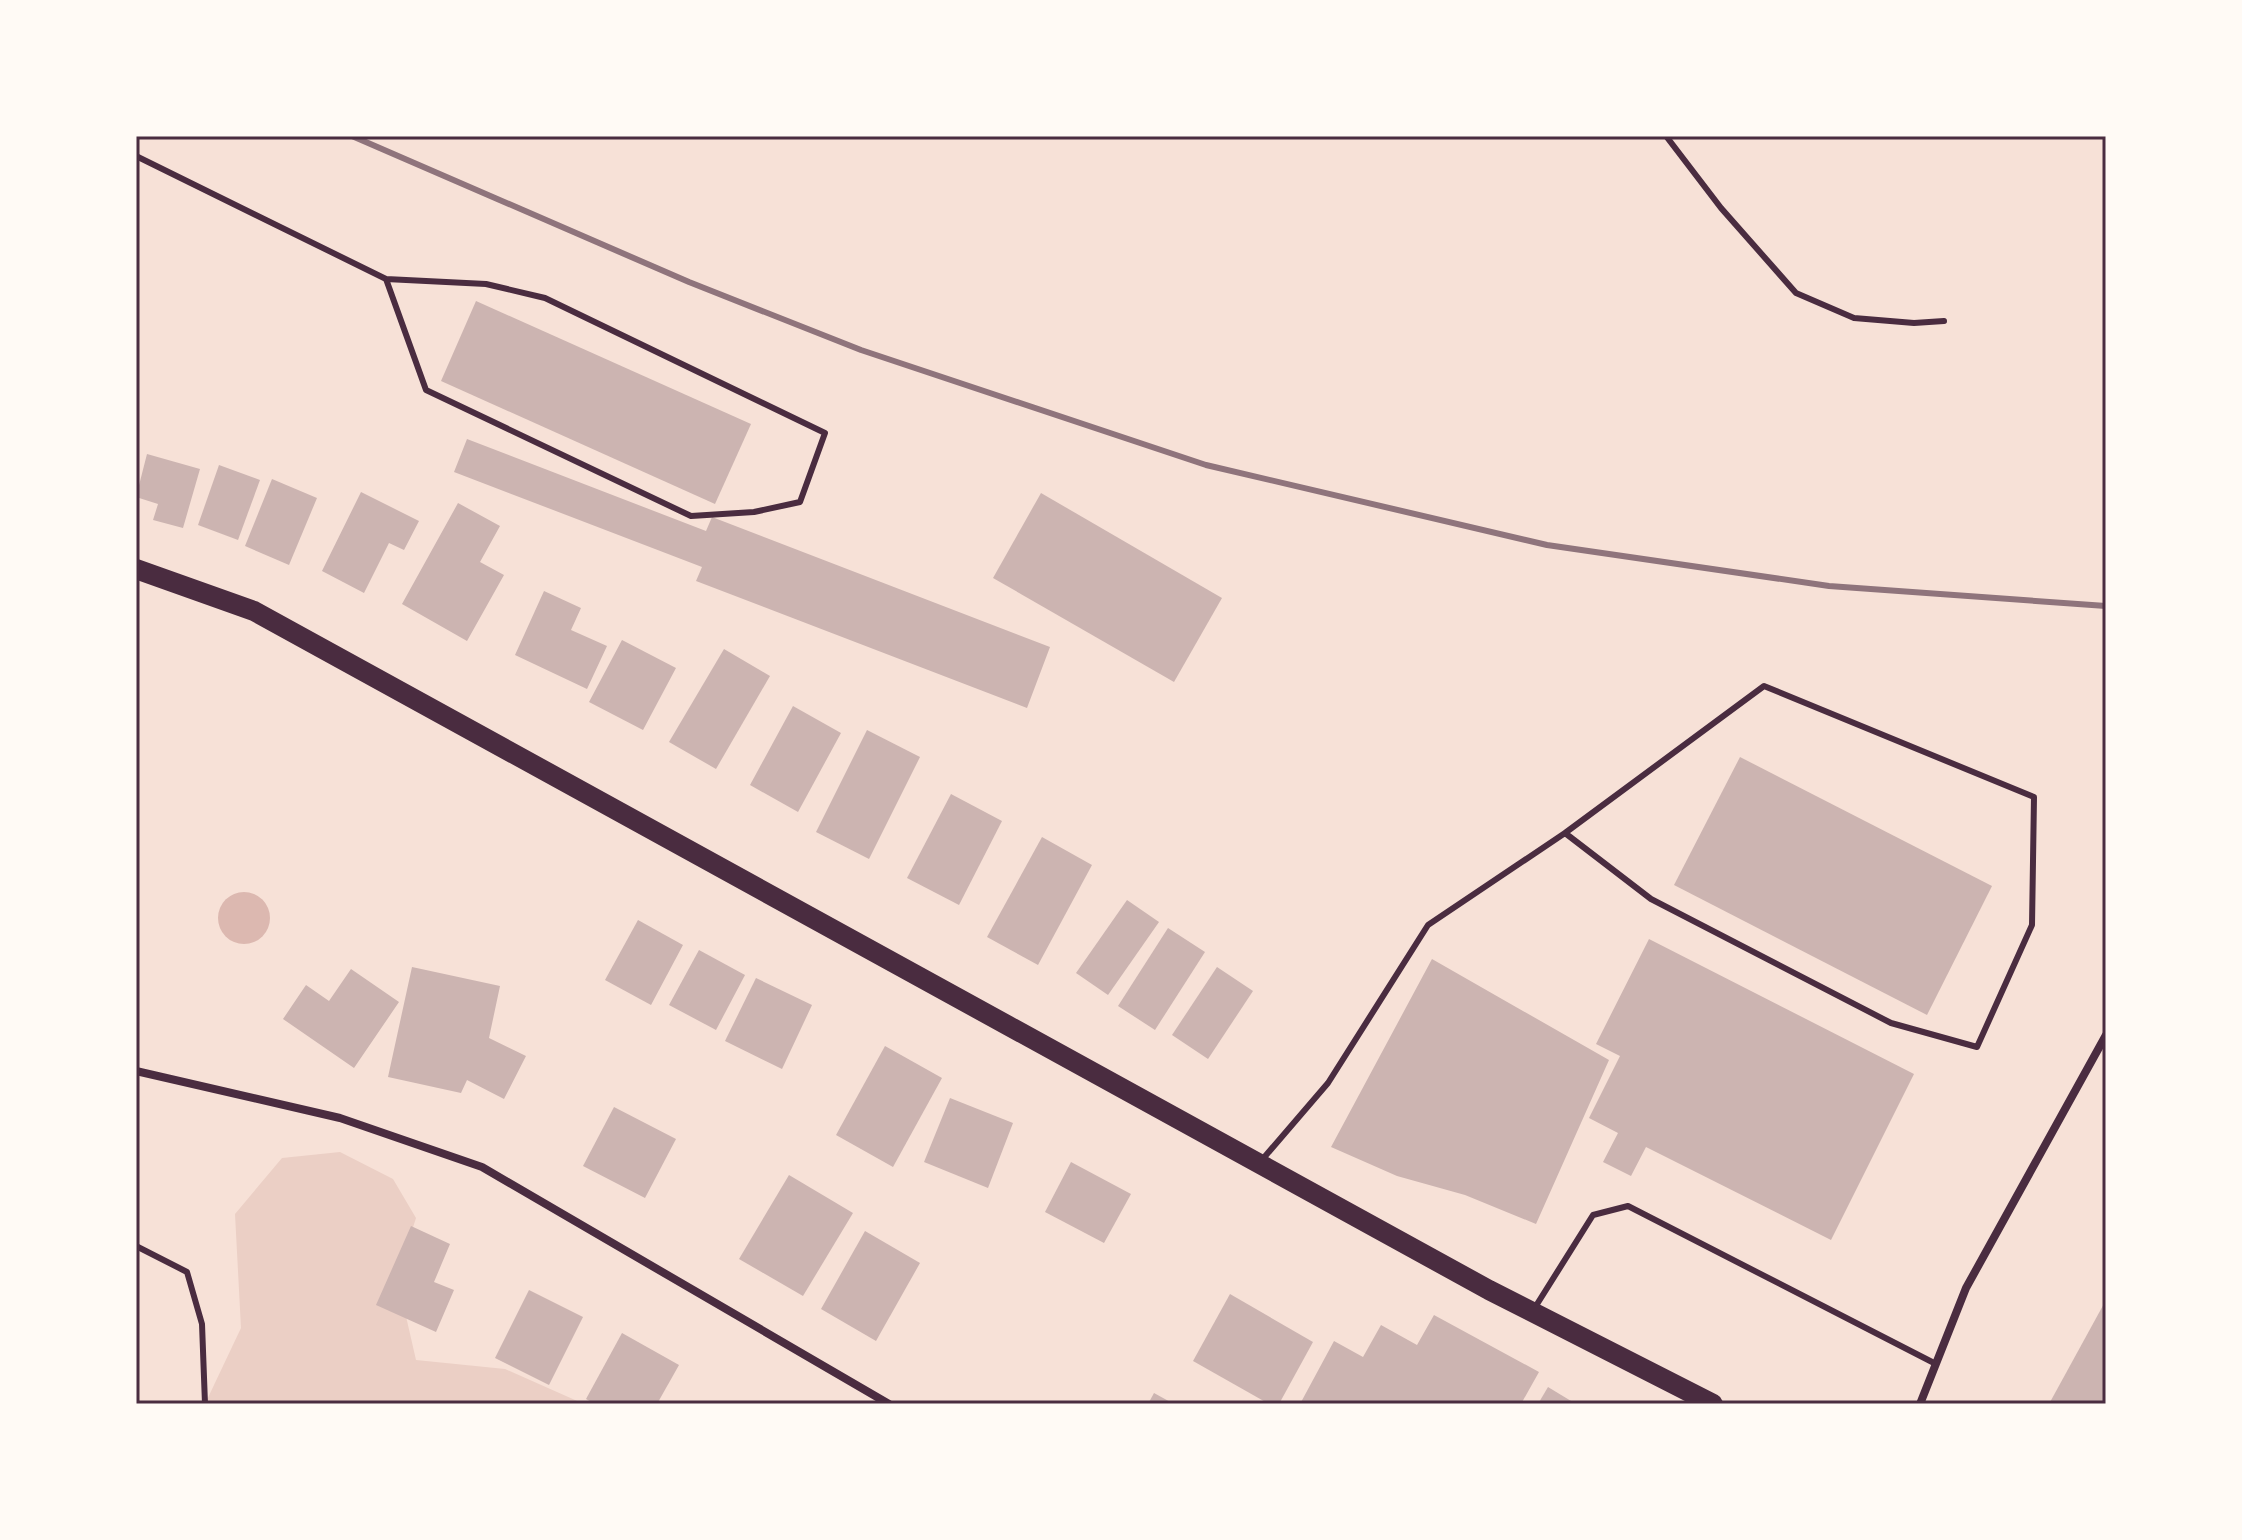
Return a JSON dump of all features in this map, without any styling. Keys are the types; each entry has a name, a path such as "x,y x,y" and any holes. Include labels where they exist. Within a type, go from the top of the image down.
{"main road":[{"path":"136,569 254,611 1258,1163 1533,1312 1713,1404"}],"street":[{"path":"1920,1404 1966,1288 2106,1035"},
{"path":"136,1071 340,1118 482,1167 889,1404"}],"lane":[{"path":"1666,136 1721,208 1796,293 1854,318 1914,323 1944,321"},
{"path":"136,156 386,279 486,284 545,298 825,433 800,502 754,512 691,516 426,390 386,279"},
{"path":"1258,1163 1328,1083 1428,925 1565,833 1764,686 2034,797 2032,925 1977,1047 1891,1023 1651,899 1565,833"},
{"path":"1533,1312 1593,1215 1628,1206 1936,1364"},
{"path":"136,1246 187,1272 202,1324 205,1404"}],"shaded area":[{"path":"244,892 262,900 270,918 262,936 244,944 226,936 218,918 226,900"},
{"path":"340,1152 393,1179 416,1218 397,1277 416,1360 505,1369 584,1404 205,1404 241,1328 235,1214 282,1158"}],"building":[{"path":"476,301 751,424 715,504 441,381"},
{"path":"467,439 706,531 712,517 1050,647 1027,708 696,581 702,567 454,472"},
{"path":"147,454 200,469 183,528 153,520 158,504 136,497"},
{"path":"219,465 260,480 238,540 198,525"},
{"path":"272,479 317,498 289,565 245,546"},
{"path":"361,492 419,521 404,550 389,543 364,593 322,571"},
{"path":"1041,493 1222,598 1174,682 993,578"},
{"path":"458,503 500,526 480,562 504,575 467,641 402,604"},
{"path":"544,591 581,608 571,630 607,646 587,689 515,655"},
{"path":"622,640 676,668 643,730 589,702"},
{"path":"724,649 770,676 716,769 669,742"},
{"path":"793,706 841,733 798,812 750,785"},
{"path":"867,730 920,757 869,859 816,832"},
{"path":"1740,757 1992,886 1927,1015 1674,885"},
{"path":"951,794 1002,821 959,905 907,878"},
{"path":"1042,837 1092,865 1038,965 987,937"},
{"path":"1127,900 1159,922 1108,995 1076,973"},
{"path":"638,920 683,945 651,1005 605,980"},
{"path":"1168,928 1205,952 1155,1030 1118,1006"},
{"path":"1649,939 1914,1074 1831,1240 1646,1147 1631,1176 1603,1162 1618,1133 1589,1118 1620,1056 1596,1044"},
{"path":"699,950 745,975 716,1030 669,1005"},
{"path":"1432,959 1609,1060 1536,1224 1465,1195 1397,1176 1331,1147"},
{"path":"412,967 500,986 489,1038 526,1056 504,1099 467,1080 461,1093 388,1077"},
{"path":"1217,967 1253,991 1208,1059 1172,1035"},
{"path":"351,969 399,1002 354,1068 283,1019 306,985 329,1001"},
{"path":"756,978 812,1005 782,1069 725,1041"},
{"path":"885,1046 942,1078 893,1167 836,1135"},
{"path":"950,1098 1013,1123 988,1188 924,1162"},
{"path":"614,1107 676,1139 645,1198 583,1166"},
{"path":"1071,1162 1131,1194 1104,1243 1045,1212"},
{"path":"789,1175 853,1213 803,1296 739,1259"},
{"path":"411,1226 450,1244 434,1282 454,1290 436,1332 376,1305"},
{"path":"865,1231 920,1263 876,1341 821,1309"},
{"path":"529,1290 583,1317 549,1385 495,1358"},
{"path":"1230,1294 1313,1342 1279,1404 1269,1404 1193,1361"},
{"path":"2106,1300 2106,1404 2049,1404"},
{"path":"1434,1315 1539,1372 1521,1404 1300,1404 1334,1341 1363,1357 1381,1325 1417,1345"},
{"path":"622,1333 679,1365 657,1404 595,1404 586,1399"},
{"path":"1548,1387 1576,1404 1538,1404"},
{"path":"1154,1393 1174,1404 1148,1404"}],"railway":[{"path":"352,136 689,282 861,350 1206,465 1547,545 1829,586 2106,606"}]}
